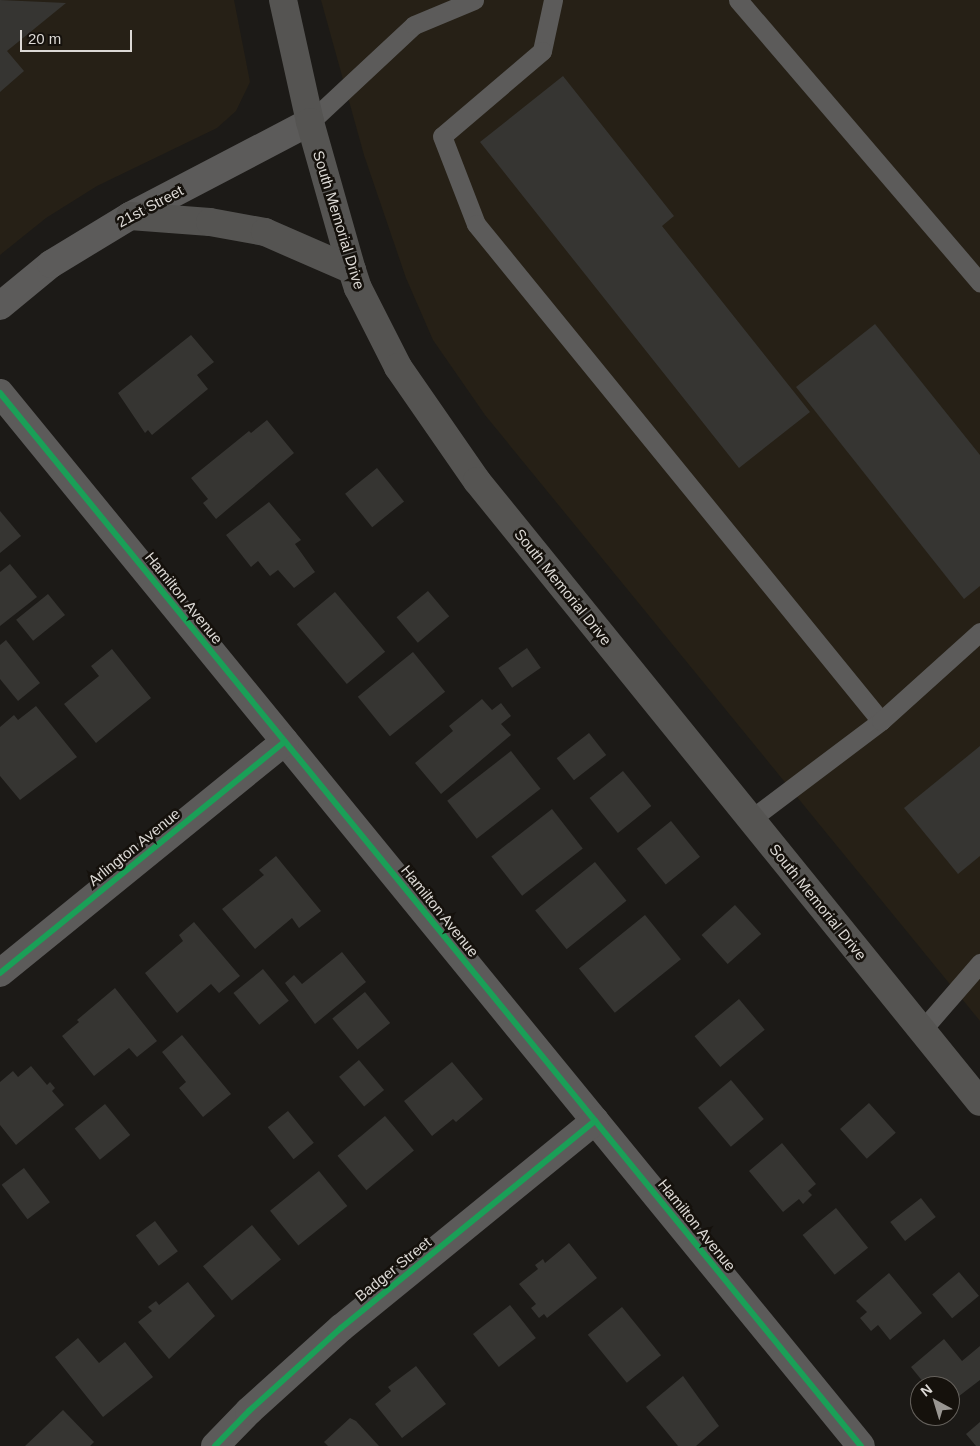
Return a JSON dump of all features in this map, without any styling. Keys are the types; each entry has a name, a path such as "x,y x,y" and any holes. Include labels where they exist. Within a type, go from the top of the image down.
{"main road":[{"name":"South Memorial Drive","path":"283,0 310,122 352,270 358,288 398,366 477,481 980,1102"},
{"path":"130,216 210,222 265,232 352,270"}],"street":[{"name":"21st Street","path":"0,306 51,264 130,216 310,122"},
{"name":"Hamilton Avenue","path":"0,393 861,1446"},
{"name":"Arlington Avenue","path":"0,974 285,741"},
{"name":"Badger Street","path":"216,1446 249,1411 341,1328 595,1121"}],"lane":[{"path":"310,122 414,25 474,0"},
{"path":"553,0 542,51 442,136 476,224 881,721"},
{"path":"738,0 980,282"},
{"path":"751,819 881,721 980,632"},
{"path":"922,1030 980,963"}],"shaded area":[{"path":"0,0 234,0 250,82 236,111 217,128 97,186 46,218 0,255"},
{"path":"321,0 980,0 980,1021 485,415 433,340 406,278 364,155"}],"building":[{"path":"0,0 66,3 7,51 24,71 0,92"},
{"path":"563,76 674,216 662,226 810,412 739,468 480,142"},
{"path":"875,324 980,455 980,586 964,599 796,387"},
{"path":"191,335 214,362 197,375 208,389 152,435 148,430 145,433 118,393"},
{"path":"267,420 294,453 216,519 203,503 208,499 191,478 249,431 251,433"},
{"path":"377,468 404,501 372,527 345,494"},
{"path":"269,502 301,540 295,544 315,572 294,588 278,570 270,576 258,561 251,567 226,535"},
{"path":"0,511 21,536 0,553"},
{"path":"10,564 37,597 0,626 0,572"},
{"path":"428,591 449,616 418,643 397,617"},
{"path":"335,592 385,652 347,684 297,624"},
{"path":"48,594 65,615 33,641 16,620"},
{"path":"6,640 40,683 18,701 0,679 0,645"},
{"path":"527,648 541,668 512,688 498,668"},
{"path":"112,649 151,698 96,743 64,704 99,676 91,666"},
{"path":"413,652 445,692 390,736 358,697"},
{"path":"482,699 492,710 501,703 511,716 501,724 511,735 441,794 415,763 453,731 449,726"},
{"path":"36,706 77,757 20,800 0,776 0,727 14,715 18,720"},
{"path":"589,733 606,755 574,780 557,758"},
{"path":"980,746 980,856 958,874 904,808"},
{"path":"511,751 541,789 477,839 447,801"},
{"path":"623,771 651,806 618,833 590,798"},
{"path":"552,809 583,848 522,896 491,856"},
{"path":"671,821 700,857 666,884 637,849"},
{"path":"276,856 321,911 299,928 292,918 255,949 222,909 264,875 259,870"},
{"path":"595,862 626,901 567,949 535,910"},
{"path":"735,905 761,934 728,964 702,935"},
{"path":"645,915 681,959 615,1013 579,968"},
{"path":"194,922 240,976 219,993 211,984 177,1013 145,973 183,941 179,935"},
{"path":"342,952 366,982 315,1024 285,983 294,975 302,984"},
{"path":"263,969 289,1001 259,1025 233,993"},
{"path":"115,988 157,1041 137,1057 129,1048 94,1076 62,1036 79,1022 77,1020"},
{"path":"365,992 390,1023 358,1050 332,1018"},
{"path":"739,999 765,1030 720,1067 695,1036"},
{"path":"182,1035 231,1094 203,1117 179,1088 186,1082 162,1052"},
{"path":"359,1060 384,1090 364,1107 339,1077"},
{"path":"452,1062 483,1099 456,1122 453,1119 432,1136 404,1101"},
{"path":"31,1066 47,1085 50,1082 55,1088 52,1091 64,1105 16,1145 0,1125 0,1082 13,1071 18,1077"},
{"path":"731,1080 764,1119 731,1147 698,1108"},
{"path":"869,1103 896,1133 867,1159 840,1129"},
{"path":"105,1104 130,1135 100,1160 75,1129"},
{"path":"288,1111 314,1143 294,1159 268,1127"},
{"path":"385,1116 414,1150 366,1190 338,1156"},
{"path":"782,1143 816,1184 808,1191 812,1195 803,1204 799,1199 783,1212 749,1171"},
{"path":"24,1168 50,1202 28,1219 2,1185"},
{"path":"319,1171 347,1206 298,1246 270,1211"},
{"path":"921,1198 936,1217 905,1241 890,1222"},
{"path":"836,1208 868,1248 835,1275 803,1235"},
{"path":"155,1221 178,1251 159,1266 136,1235"},
{"path":"252,1225 281,1259 232,1301 203,1266"},
{"path":"569,1243 597,1278 547,1318 544,1314 539,1318 531,1308 536,1304 519,1284 538,1269 535,1265 543,1259 545,1263"},
{"path":"959,1272 979,1296 952,1318 932,1294"},
{"path":"889,1273 922,1313 890,1340 878,1325 871,1331 860,1318 867,1312 856,1301"},
{"path":"188,1282 215,1316 169,1359 138,1322 152,1311 148,1307 156,1301 159,1305"},
{"path":"510,1305 536,1338 499,1367 473,1334"},
{"path":"622,1307 661,1355 627,1383 588,1335"},
{"path":"78,1338 99,1363 125,1342 153,1377 103,1417 55,1357"},
{"path":"944,1339 962,1361 980,1346 980,1380 960,1395 960,1376 918,1376 911,1367"},
{"path":"416,1366 446,1404 402,1438 375,1404 391,1391 388,1387"},
{"path":"683,1376 719,1426 696,1446 678,1446 646,1407"},
{"path":"63,1410 94,1442 90,1446 25,1446"},
{"path":"350,1418 356,1421 379,1446 328,1446 324,1442"},
{"path":"980,1422 980,1446 976,1446 966,1434"}],"cycle path":[{"path":"0,393 861,1446"},
{"path":"0,973 285,741"},
{"path":"215,1446 249,1411 341,1328 595,1121"}]}
